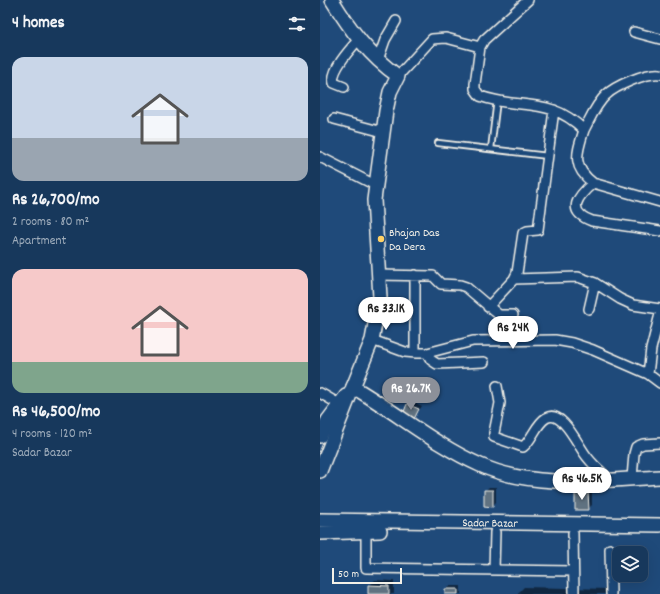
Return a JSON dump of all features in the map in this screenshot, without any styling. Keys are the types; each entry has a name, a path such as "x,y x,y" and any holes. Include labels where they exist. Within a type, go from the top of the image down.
{"street":[{"path":"332,0 358,39 378,60 398,76"},
{"path":"528,0 484,40 480,47 475,89 480,96 554,110 572,118 584,130"},
{"path":"378,60 385,40 396,21"},
{"path":"634,32 660,39"},
{"path":"320,471 372,340 380,297 374,200 390,92 398,76 432,39 446,38 480,47"},
{"path":"344,87 334,83 333,78 343,59 358,39"},
{"path":"660,74 649,74 609,93 601,102 584,130 578,150 578,166 582,173 593,183 660,202"},
{"path":"488,307 514,279 517,273 523,233 538,230 554,110"},
{"path":"334,119 383,132"},
{"path":"320,157 376,185"},
{"path":"593,183 581,193 576,203 577,209 584,218 592,221 660,231"},
{"path":"378,275 429,275 437,278 441,284 466,287 499,315 513,315"},
{"path":"415,275 415,353"},
{"path":"514,279 544,279 569,276 578,277 595,283 620,299 633,305 660,309"},
{"path":"589,309 595,283"},
{"path":"648,374 651,349 660,314"},
{"path":"372,340 405,352 415,353 427,353 474,342 555,340 572,343 593,350 648,374 660,383"},
{"path":"427,353 431,360 438,364 484,362"},
{"path":"497,386 500,403 494,437 523,447 543,420 549,417 553,418 567,426 580,448 610,480"},
{"path":"320,436 339,404 354,388"},
{"path":"354,388 434,440 481,466 507,474 533,479 610,480 660,477"},
{"path":"320,393 339,404"},
{"path":"632,478 636,447 643,444 660,443"},
{"name":"Sadar Bazar","path":"320,520 660,524"},
{"path":"366,531 366,568 574,571"},
{"path":"320,533 366,531 660,533"},
{"path":"494,570 495,532"},
{"path":"573,533 574,594"},
{"path":"610,549 611,594"}],"lane":[{"path":"491,149 497,100"},
{"path":"438,143 548,156"}],"building":[{"path":"407,404 419,409 414,419 403,414"},
{"path":"484,490 493,490 493,507 484,506"},
{"path":"575,492 588,492 589,510 575,510"},
{"path":"368,585 389,586 389,594 368,594"},
{"path":"445,589 458,589 458,594 445,594"}],"place":[{"name":"Bhajan Das Da Dera","path":"381,239"}]}
